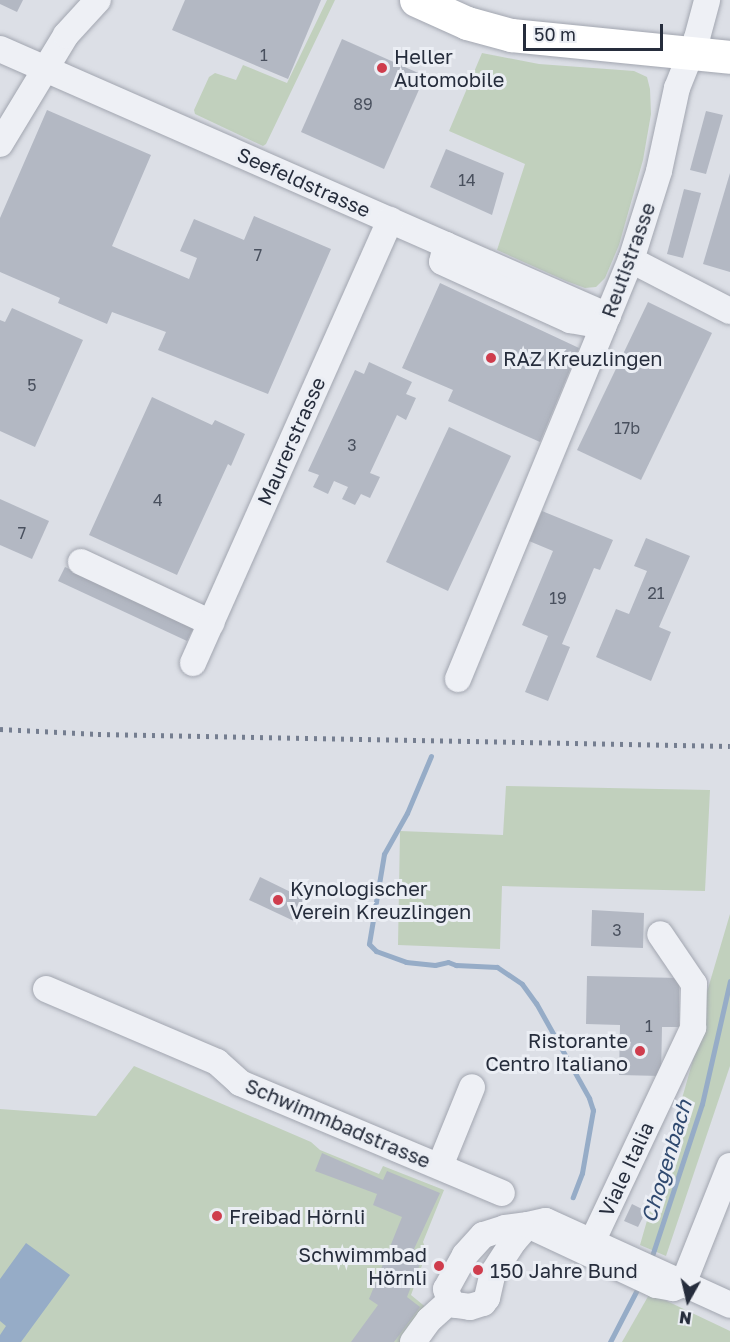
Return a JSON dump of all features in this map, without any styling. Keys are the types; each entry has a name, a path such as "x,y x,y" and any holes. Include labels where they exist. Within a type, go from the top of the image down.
{"main road":[{"path":"416,0 467,23 512,35 691,51 730,57"}],"street":[{"path":"0,144 43,68 66,35 98,0"},
{"name":"Reutistrasse","path":"458,679 631,260 658,171 677,88 707,0"},
{"name":"Seefeldstrasse","path":"0,48 446,245 605,321"},
{"name":"Maurerstrasse","path":"193,663 390,220"},
{"path":"631,260 730,311"},
{"path":"81,562 211,623"},
{"name":"Viale Italia","path":"592,1242 693,1028 694,984 660,934"},
{"name":"Schwimmbadstrasse","path":"46,989 217,1062 240,1083 502,1193"},
{"path":"440,1166 472,1087"},
{"path":"667,1281 730,1166"},
{"path":"528,1225 493,1273 487,1298 483,1303 463,1307 450,1300 447,1295 447,1284 476,1241 489,1232 546,1221 592,1242 635,1269"},
{"path":"528,1225 730,1305"},
{"path":"413,1342 429,1320 450,1300"}],"green space":[{"path":"327,0 335,0 266,144 263,146 195,114 194,110 209,77 215,73 236,80 243,65 287,83"},
{"path":"482,53 539,64 634,71 647,77 651,114 643,160 619,245 605,278 596,287 585,288 566,281 497,250 525,164 449,131"},
{"path":"506,786 710,790 705,891 502,886 500,949 398,945 400,831 503,835"},
{"path":"730,914 730,1066 666,1256 640,1245 693,1060 704,1002"},
{"name":"Freibad Hörnli","path":"134,1066 311,1142 320,1150 379,1174 383,1166 444,1190 423,1242 427,1252 411,1295 428,1309 405,1342 0,1342 0,1109 96,1116"},
{"path":"650,1293 730,1331 730,1342 622,1342"}],"water":[{"path":"26,1243 70,1275 21,1342 0,1342 0,1335 6,1326 0,1321 0,1279"}],"building":[{"path":"0,0 23,0 17,12 0,4"},
{"path":"185,0 321,0 288,79 172,30"},
{"path":"342,39 425,76 384,169 301,132"},
{"path":"47,110 151,155 112,246 189,279 197,258 180,251 194,219 244,240 254,216 331,249 268,394 158,350 166,332 112,312 107,324 58,303 60,298 0,272 0,218"},
{"path":"706,111 723,115 706,174 690,170"},
{"path":"446,149 504,173 492,215 430,187"},
{"path":"730,173 730,272 703,264"},
{"path":"684,189 701,193 683,258 667,254"},
{"name":"RAZ Kreuzlingen","path":"440,283 579,348 540,442 448,401 453,390 402,368"},
{"path":"648,302 712,333 641,480 577,450"},
{"path":"12,308 83,340 35,447 0,431 0,320 5,322"},
{"path":"369,362 412,382 406,394 416,398 406,420 397,415 370,473 380,477 370,498 361,494 355,505 342,499 348,487 334,481 328,494 313,487 319,475 308,471 355,370 364,374"},
{"path":"152,397 212,425 215,420 245,434 231,466 228,464 177,575 89,535"},
{"path":"449,427 511,456 448,591 386,562"},
{"path":"0,499 49,521 32,559 0,545"},
{"path":"542,511 613,540 600,570 594,568 562,644 570,647 548,701 525,692 548,636 522,625 553,551 529,541"},
{"path":"646,538 690,556 659,627 671,632 651,681 596,657 616,609 629,614 647,571 634,566"},
{"path":"65,567 194,627 187,641 58,581"},
{"name":"Kynologischer Verein Kreuzlingen","path":"260,877 307,900 296,922 249,900"},
{"path":"592,910 644,913 643,948 591,946"},
{"path":"587,976 679,978 679,1027 662,1027 661,1076 619,1075 620,1025 586,1024"},
{"path":"322,1153 383,1180 387,1171 440,1193 414,1249 424,1254 407,1297 420,1307 394,1342 351,1342 378,1305 369,1299 402,1217 373,1205 377,1194 315,1171"},
{"path":"632,1204 646,1211 638,1227 624,1221"}],"waterway":[{"path":"431,756 407,813 384,854 369,944 376,951 406,962 435,965 448,962 456,965 497,967 522,984 536,1003 589,1098 593,1110 582,1173 573,1197"},
{"name":"Chogenbach","path":"650,1262 702,1104 730,981"},
{"name":"Chogenbach","path":"610,1342 640,1284"}],"railway":[{"path":"0,729 98,734 730,746"}],"place":[{"name":"Heller Automobile","path":"382,68"},
{"name":"RAZ Kreuzlingen","path":"491,358"},
{"name":"Kynologischer Verein Kreuzlingen","path":"278,900"},
{"name":"Ristorante Centro Italiano","path":"640,1051"},
{"name":"Freibad Hörnli","path":"217,1216"},
{"name":"Schwimmbad Hörnli","path":"439,1266"},
{"name":"150 Jahre Bund","path":"478,1270"}]}
